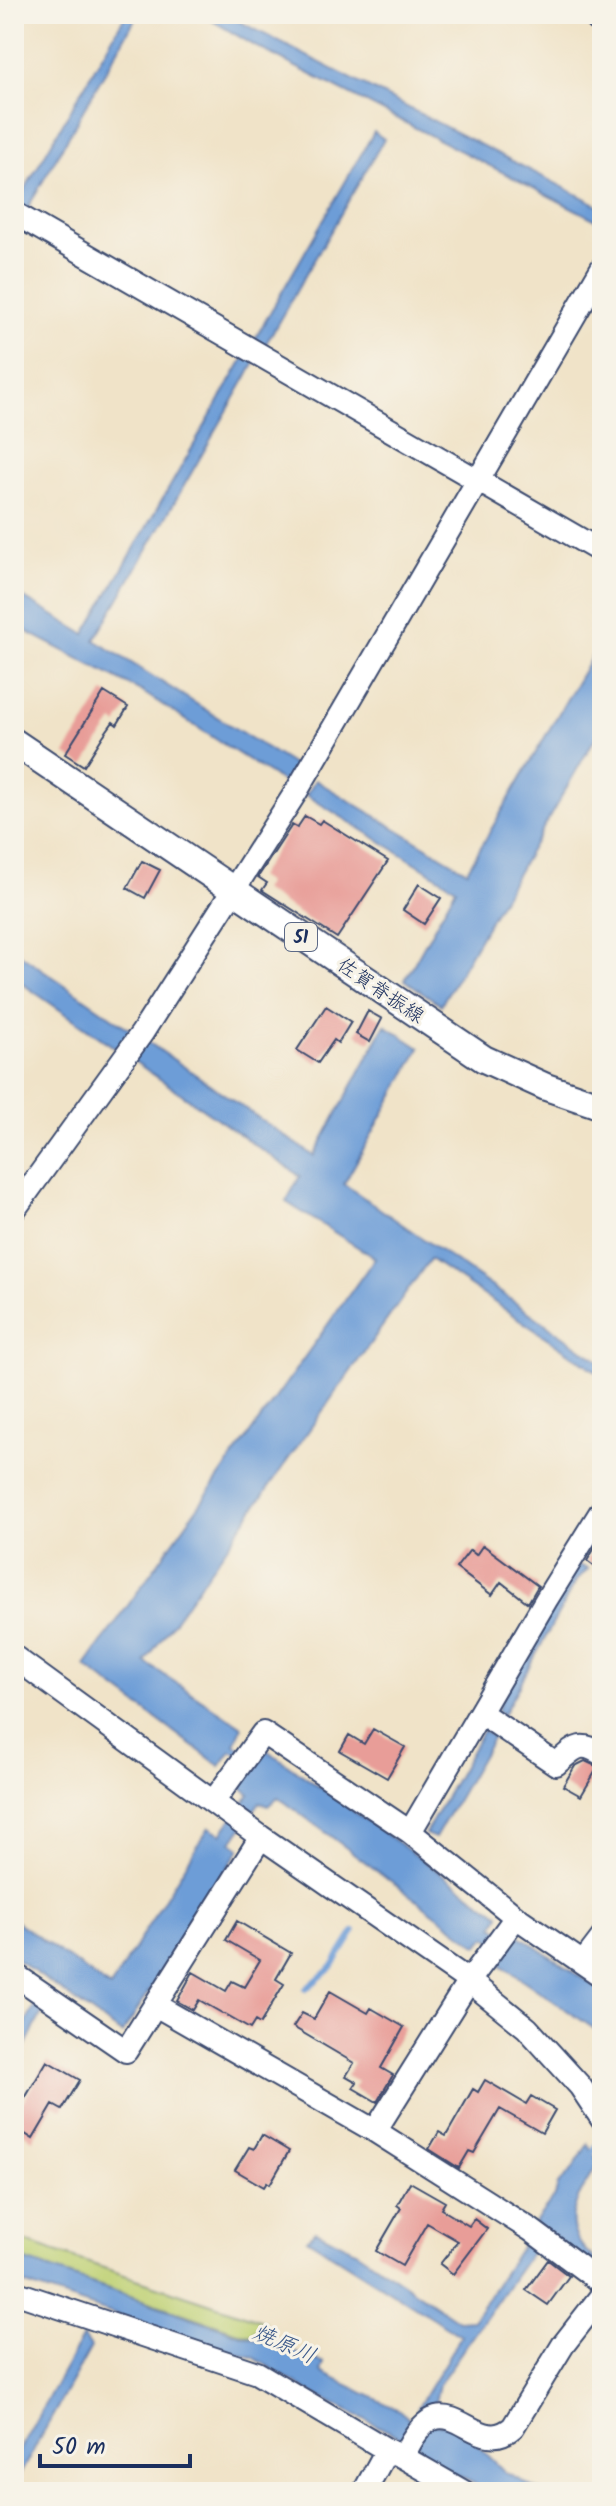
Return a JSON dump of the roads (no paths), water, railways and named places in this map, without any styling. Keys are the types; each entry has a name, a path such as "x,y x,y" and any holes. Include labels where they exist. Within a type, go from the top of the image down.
{"main road":[{"name":"佐賀脊振線","path":"14,742 484,1059 546,1087 602,1106"}],"street":[{"path":"590,14 602,23"},
{"path":"20,217 602,552"},
{"path":"14,1210 142,1033 296,792 602,268"},
{"path":"410,1832 602,1510"},
{"path":"14,1657 261,1837 469,1981 527,2028 580,2086 602,2118"},
{"path":"481,1713 556,1764 579,1746 588,1745 602,1754"},
{"path":"213,1802 263,1733 410,1832 516,1917 593,1970 602,1938"},
{"path":"14,1974 126,2051 261,1837"},
{"path":"375,2131 469,1981 516,1917"},
{"path":"157,2006 375,2131 536,2234 602,2283"},
{"path":"14,2292 257,2373 405,2444 464,2492"},
{"path":"364,2492 405,2444 432,2419 447,2416 493,2438 504,2435 513,2427 563,2345 602,2295"}],"water":[{"path":"126,14 138,14 14,232 14,208"},
{"path":"201,14 225,14 602,207 602,223 257,47"},
{"path":"374,132 384,139 95,640 298,768 287,785 141,691 14,625 14,592 85,634"},
{"path":"602,639 602,726 441,1005 405,980 456,888 306,795 315,780 467,871"},
{"path":"14,950 314,1156 385,1025 420,1048 344,1184 602,1363 602,1375 430,1259 145,1662 242,1727 235,1745 255,1760 262,1750 267,1750 500,1915 494,1926 515,1940 520,1936 602,1991 602,2034 501,1965 507,1951 486,1937 478,1946 278,1797 268,1806 260,1802 232,1842 240,1848 122,2034 14,1957 14,1920 110,1988 209,1827 221,1834 250,1794 237,1784 252,1764 231,1751 220,1766 85,1666 375,1258 286,1202 300,1176 14,978"},
{"path":"578,1565 588,1569 576,1581 503,1715 497,1711 504,1693"},
{"path":"483,1730 493,1737 435,1838 425,1834"},
{"path":"35,2005 43,2011 14,2068 14,2046"},
{"path":"588,2144 599,2163 581,2191 573,2216 573,2228 587,2252 602,2265 602,2272 534,2223"},
{"path":"316,2231 357,2252 459,2321 473,2320 528,2235 537,2244 439,2384 434,2407 422,2416 417,2409 461,2336 307,2239"},
{"path":"14,2257 324,2363 321,2372 399,2410 413,2422 451,2425 467,2435 506,2473 542,2492 492,2492 421,2458 418,2443 308,2391 253,2357 226,2351 14,2281"},
{"path":"83,2336 91,2347 14,2485 14,2459"}],"waterway":[{"path":"306,1989 332,1967 354,1932"},
{"path":"589,2158 602,2138"}],"water label":[{"name":"焼原川","path":"285,2343"}]}
